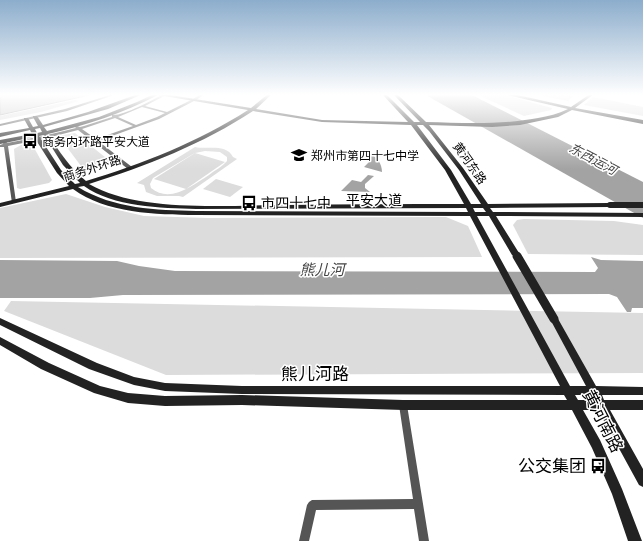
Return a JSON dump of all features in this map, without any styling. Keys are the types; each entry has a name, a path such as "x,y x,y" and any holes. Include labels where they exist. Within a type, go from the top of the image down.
{"main road":[{"name":"平安大道","path":"27,119 61,174 71,185 87,195 111,204 156,212 193,214 490,213 643,215"},
{"name":"平安大道","path":"37,119 72,171 82,181 96,190 119,198 145,204 174,206 643,205"},
{"path":"2,143 36,134 75,119"},
{"path":"45,131 76,126 94,119"},
{"name":"商务外环路","path":"0,205 71,185 172,152 205,137 232,119"},
{"path":"311,119 322,121 470,124 510,124 540,119"},
{"name":"黄河东路","path":"409,119 449,171 494,254"},
{"name":"黄河东路","path":"421,119 462,170 515,253"},
{"path":"630,119 643,122"},
{"path":"0,135 36,134"},
{"name":"商务外环路","path":"0,200 14,200"},
{"name":"黄河南路","path":"515,253 554,319 643,481"},
{"name":"黄河南路","path":"494,254 576,405 609,470 636,541"},
{"name":"熊儿河路","path":"0,321 93,366 134,381 176,388 242,395 403,405 643,405"},
{"name":"熊儿河路","path":"0,341 45,366 98,390 128,398 165,401 242,395 643,391"}],"street":[{"path":"0,124 26,119"},
{"path":"76,126 101,119"},
{"path":"120,119 136,126"},
{"path":"95,141 153,119"},
{"path":"76,126 128,166"},
{"path":"2,143 14,200"},
{"path":"403,405 424,541"},
{"path":"304,541 312,505 419,504"}],"shaded area":[{"path":"75,133 111,162 111,164 91,171 84,170 60,138 63,135"},
{"path":"28,144 33,146 52,180 49,183 20,189 17,188 14,149 21,145"},
{"path":"195,147 221,148 237,159 183,197 157,196 146,192 144,185 137,183","holes":["205,151 220,152 227,157 227,161 221,167 196,184 173,194 166,194 151,188 150,184 153,178 195,153"]},
{"path":"195,153 225,162 186,189 154,179"},
{"path":"216,179 243,187 230,197 203,189"},
{"path":"66,194 105,207 144,216 208,218 446,217 468,226 482,257 0,258 0,208"},
{"path":"517,220 614,221 643,225 643,255 528,254 513,225"},
{"path":"11,301 643,313 643,373 166,375 4,311"}],"water":[{"name":"东西运河","path":"469,119 520,119 643,182 643,218"},
{"path":"369,154 378,161 382,172 364,167 371,160 364,158"},
{"path":"368,175 374,176 365,184 365,188 370,192 341,191 352,180 361,182"},
{"path":"591,257 601,260 643,261 643,308 632,308 631,312 627,312 617,297 609,294 123,295 90,298 0,298 0,260 117,261 175,271 595,272 598,268"}],"place":[{"name":"商务内环路平安大道","path":"30,141"},
{"name":"郑州市第四十七中学","path":"299,155"},
{"name":"市四十七中","path":"249,203"},
{"name":"公交集团","path":"598,466"}],"water label":[{"name":"熊儿河","path":"322,269"}]}
